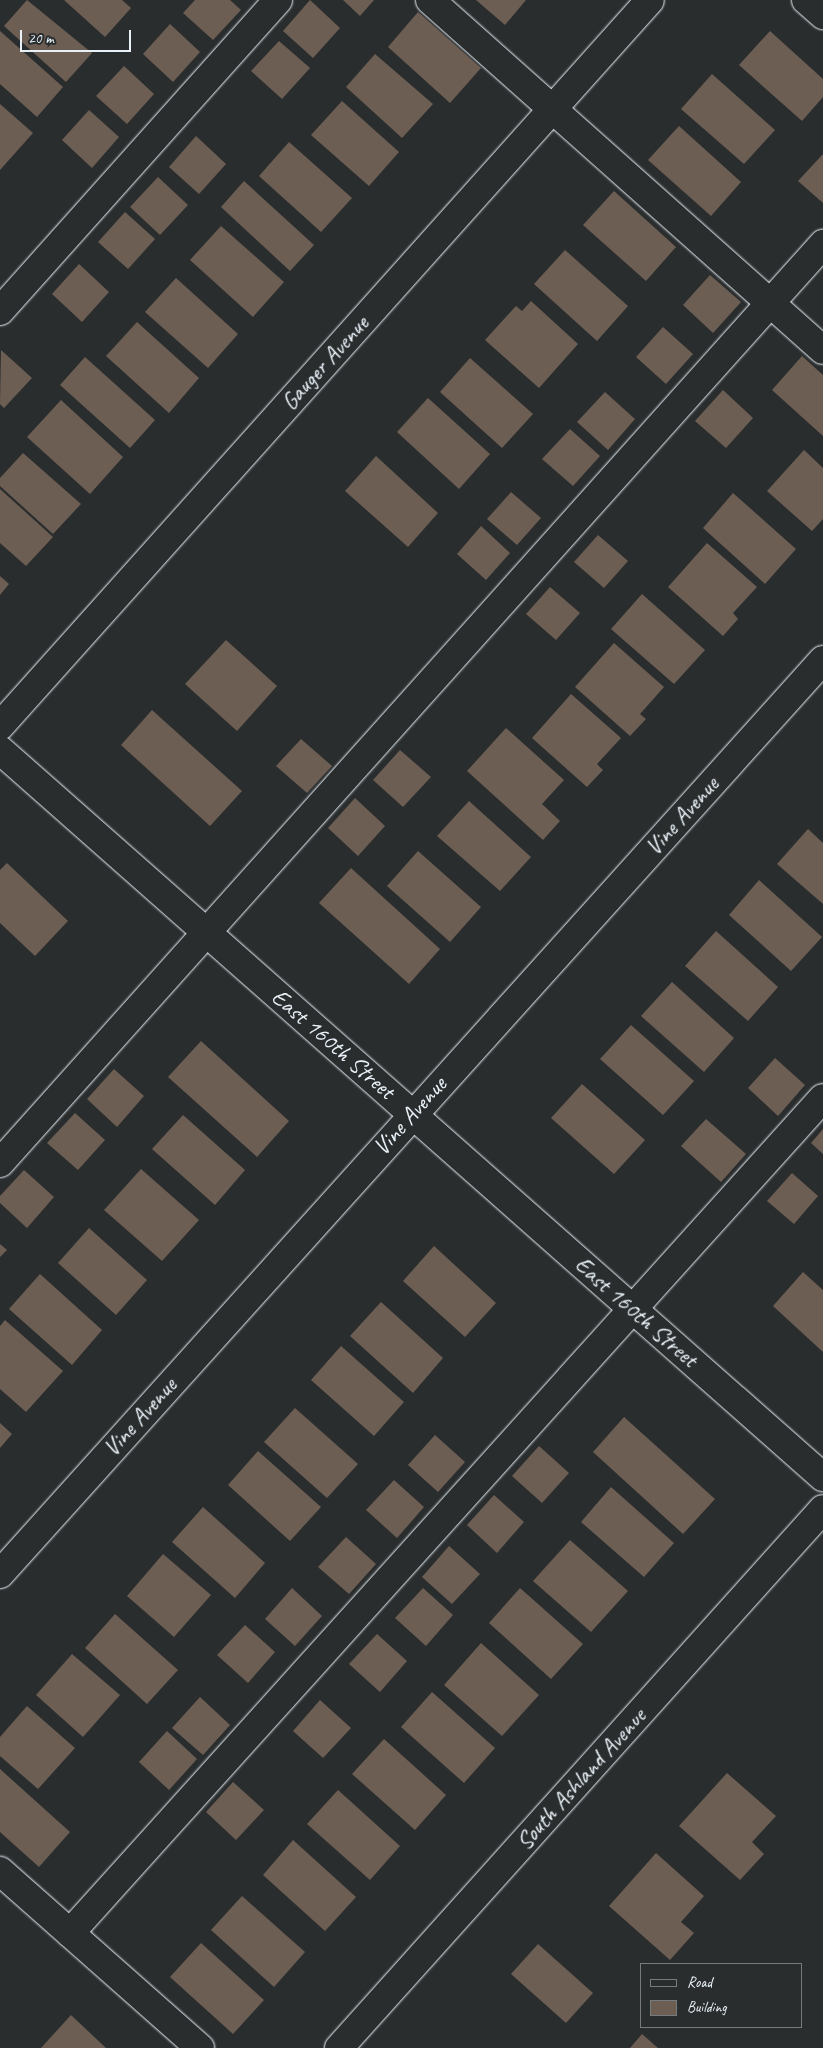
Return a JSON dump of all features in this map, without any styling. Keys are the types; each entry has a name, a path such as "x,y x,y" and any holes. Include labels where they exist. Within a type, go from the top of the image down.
{"street":[{"path":"0,311 278,0"},
{"path":"430,0 823,350"},
{"name":"Gauger Avenue","path":"0,726 650,0"},
{"path":"806,0 823,16"},
{"path":"0,1163 823,244"},
{"name":"Vine Avenue","path":"0,1574 412,1114 823,660"},
{"name":"East 160th Street","path":"0,750 823,1477"},
{"path":"70,1933 823,1098"},
{"name":"South Ashland Avenue","path":"339,2048 823,1509"},
{"path":"0,1871 200,2048"}],"building":[{"path":"27,0 92,53 66,82 4,26"},
{"path":"64,0 122,0 131,8 105,37"},
{"path":"195,0 230,0 241,10 213,40 183,13"},
{"path":"310,0 340,28 313,58 283,31"},
{"path":"343,0 374,0 360,16"},
{"path":"476,0 526,0 505,25"},
{"path":"418,12 481,68 450,103 388,47"},
{"path":"170,24 200,52 173,82 143,54"},
{"path":"0,31 63,87 37,117 0,84"},
{"path":"770,31 823,79 823,97 802,121 739,65"},
{"path":"279,41 310,68 282,99 251,71"},
{"path":"375,54 433,104 402,138 346,87"},
{"path":"124,66 154,94 127,124 96,96"},
{"path":"712,74 775,130 744,164 681,109"},
{"path":"342,101 399,152 369,186 311,135"},
{"path":"0,104 33,133 0,170"},
{"path":"89,110 119,137 92,168 62,140"},
{"path":"679,126 741,182 711,216 648,160"},
{"path":"196,136 226,164 199,194 169,167"},
{"path":"289,142 352,198 321,232 259,176"},
{"path":"823,154 823,203 798,181"},
{"path":"158,177 188,205 160,235 130,207"},
{"path":"244,181 314,245 290,271 221,207"},
{"path":"614,191 676,247 646,281 583,225"},
{"path":"125,212 155,239 128,269 98,242"},
{"path":"221,226 284,282 253,317 190,260"},
{"path":"565,250 628,306 597,341 534,284"},
{"path":"79,264 109,292 82,322 52,294"},
{"path":"710,275 741,302 713,333 683,305"},
{"path":"176,278 238,334 208,368 145,312"},
{"path":"531,301 578,344 539,388 485,340 516,306 522,311"},
{"path":"137,322 199,378 169,413 106,356"},
{"path":"663,327 693,354 666,384 636,357"},
{"path":"1,350 32,378 4,408 0,404"},
{"path":"802,356 823,375 823,436 772,390"},
{"path":"85,357 155,420 130,448 60,385"},
{"path":"470,358 533,414 502,448 440,392"},
{"path":"723,390 753,418 726,448 695,421"},
{"path":"605,392 635,419 608,450 577,422"},
{"path":"428,398 490,454 459,489 397,432"},
{"path":"61,400 123,457 90,494 27,437"},
{"path":"570,429 600,456 573,486 542,459"},
{"path":"804,450 823,468 823,519 812,531 767,491"},
{"path":"23,453 81,504 53,534 0,486 0,478"},
{"path":"376,456 438,513 408,547 345,491"},
{"path":"0,489 53,537 26,566 0,543"},
{"path":"511,492 541,518 517,545 487,519"},
{"path":"733,493 796,549 765,584 703,528"},
{"path":"481,526 510,553 486,580 457,554"},
{"path":"598,535 628,561 604,588 574,562"},
{"path":"707,543 757,587 733,613 738,619 723,636 668,587"},
{"path":"0,576 9,584 0,595"},
{"path":"550,587 580,613 556,640 526,614"},
{"path":"642,594 705,650 674,684 611,629"},
{"path":"226,640 277,686 237,731 185,684"},
{"path":"614,643 664,687 640,714 646,719 630,736 575,687"},
{"path":"571,694 621,738 597,764 603,770 587,787 532,738"},
{"path":"152,710 242,791 210,826 121,745"},
{"path":"506,728 564,780 542,804 560,821 543,840 467,771"},
{"path":"301,739 332,766 307,793 276,766"},
{"path":"400,750 431,777 403,807 373,780"},
{"path":"355,798 385,826 358,856 328,828"},
{"path":"469,801 531,857 500,891 437,836"},
{"path":"808,829 823,843 823,904 777,864"},
{"path":"418,851 481,907 450,942 387,886"},
{"path":"7,863 68,921 35,956 0,923 0,870"},
{"path":"351,868 440,949 409,984 319,903"},
{"path":"759,880 822,937 791,971 729,915"},
{"path":"716,931 778,987 748,1021 685,966"},
{"path":"672,982 734,1038 704,1072 641,1016"},
{"path":"631,1025 694,1081 663,1115 600,1059"},
{"path":"201,1041 289,1121 257,1157 168,1077"},
{"path":"775,1058 805,1085 778,1116 748,1088"},
{"path":"114,1069 144,1096 117,1127 87,1099"},
{"path":"582,1084 645,1140 614,1174 551,1118"},
{"path":"75,1113 105,1140 78,1170 47,1143"},
{"path":"183,1115 245,1170 215,1205 152,1149"},
{"path":"706,1119 746,1154 721,1182 681,1146"},
{"path":"823,1129 823,1154 811,1143"},
{"path":"141,1169 199,1220 162,1261 104,1210"},
{"path":"24,1170 54,1197 27,1228 0,1203 0,1196"},
{"path":"792,1173 818,1196 794,1224 767,1201"},
{"path":"89,1228 147,1280 116,1315 58,1263"},
{"path":"0,1244 7,1250 0,1257"},
{"path":"434,1246 496,1303 465,1337 403,1281"},
{"path":"803,1272 823,1290 823,1352 773,1306"},
{"path":"40,1274 102,1330 72,1365 9,1309"},
{"path":"381,1302 443,1358 413,1393 350,1336"},
{"path":"5,1320 63,1371 26,1412 0,1389 0,1326"},
{"path":"341,1346 404,1402 374,1436 311,1380"},
{"path":"295,1408 358,1464 327,1498 264,1442"},
{"path":"624,1417 715,1499 683,1534 593,1452"},
{"path":"0,1423 12,1434 0,1448"},
{"path":"435,1435 465,1462 438,1492 408,1465"},
{"path":"539,1446 569,1473 542,1503 512,1476"},
{"path":"258,1451 321,1507 290,1541 228,1485"},
{"path":"394,1480 424,1507 397,1538 366,1510"},
{"path":"611,1487 674,1543 644,1577 581,1522"},
{"path":"494,1495 524,1522 497,1553 467,1525"},
{"path":"203,1507 265,1563 235,1598 172,1542"},
{"path":"346,1537 376,1564 349,1594 318,1567"},
{"path":"570,1540 628,1591 591,1632 533,1581"},
{"path":"449,1546 480,1574 452,1604 422,1577"},
{"path":"163,1554 211,1595 174,1637 127,1596"},
{"path":"292,1588 322,1616 295,1646 265,1619"},
{"path":"423,1588 453,1615 426,1646 395,1618"},
{"path":"520,1588 583,1644 551,1679 489,1623"},
{"path":"115,1614 178,1670 147,1704 85,1648"},
{"path":"245,1625 275,1652 248,1683 217,1655"},
{"path":"377,1634 407,1661 380,1692 349,1664"},
{"path":"481,1643 539,1695 502,1736 444,1685"},
{"path":"72,1654 120,1695 83,1737 36,1695"},
{"path":"432,1692 495,1748 464,1783 401,1727"},
{"path":"200,1697 230,1725 203,1755 172,1728"},
{"path":"320,1700 351,1728 323,1758 293,1731"},
{"path":"27,1706 75,1748 38,1789 0,1756 0,1737"},
{"path":"167,1731 197,1759 169,1790 139,1762"},
{"path":"384,1739 446,1795 415,1830 352,1774"},
{"path":"0,1769 70,1832 39,1867 0,1832"},
{"path":"727,1773 776,1816 752,1842 764,1854 740,1880 679,1826"},
{"path":"233,1782 264,1810 236,1840 206,1812"},
{"path":"338,1790 400,1846 370,1880 307,1824"},
{"path":"293,1840 356,1897 325,1931 263,1875"},
{"path":"656,1853 704,1896 681,1922 694,1933 670,1960 609,1906"},
{"path":"242,1896 305,1952 274,1987 211,1930"},
{"path":"201,1943 264,2000 233,2034 170,1977"},
{"path":"538,1944 593,1993 566,2023 511,1974"},
{"path":"71,2015 106,2048 41,2048"},
{"path":"642,2034 658,2048 630,2048"}]}
